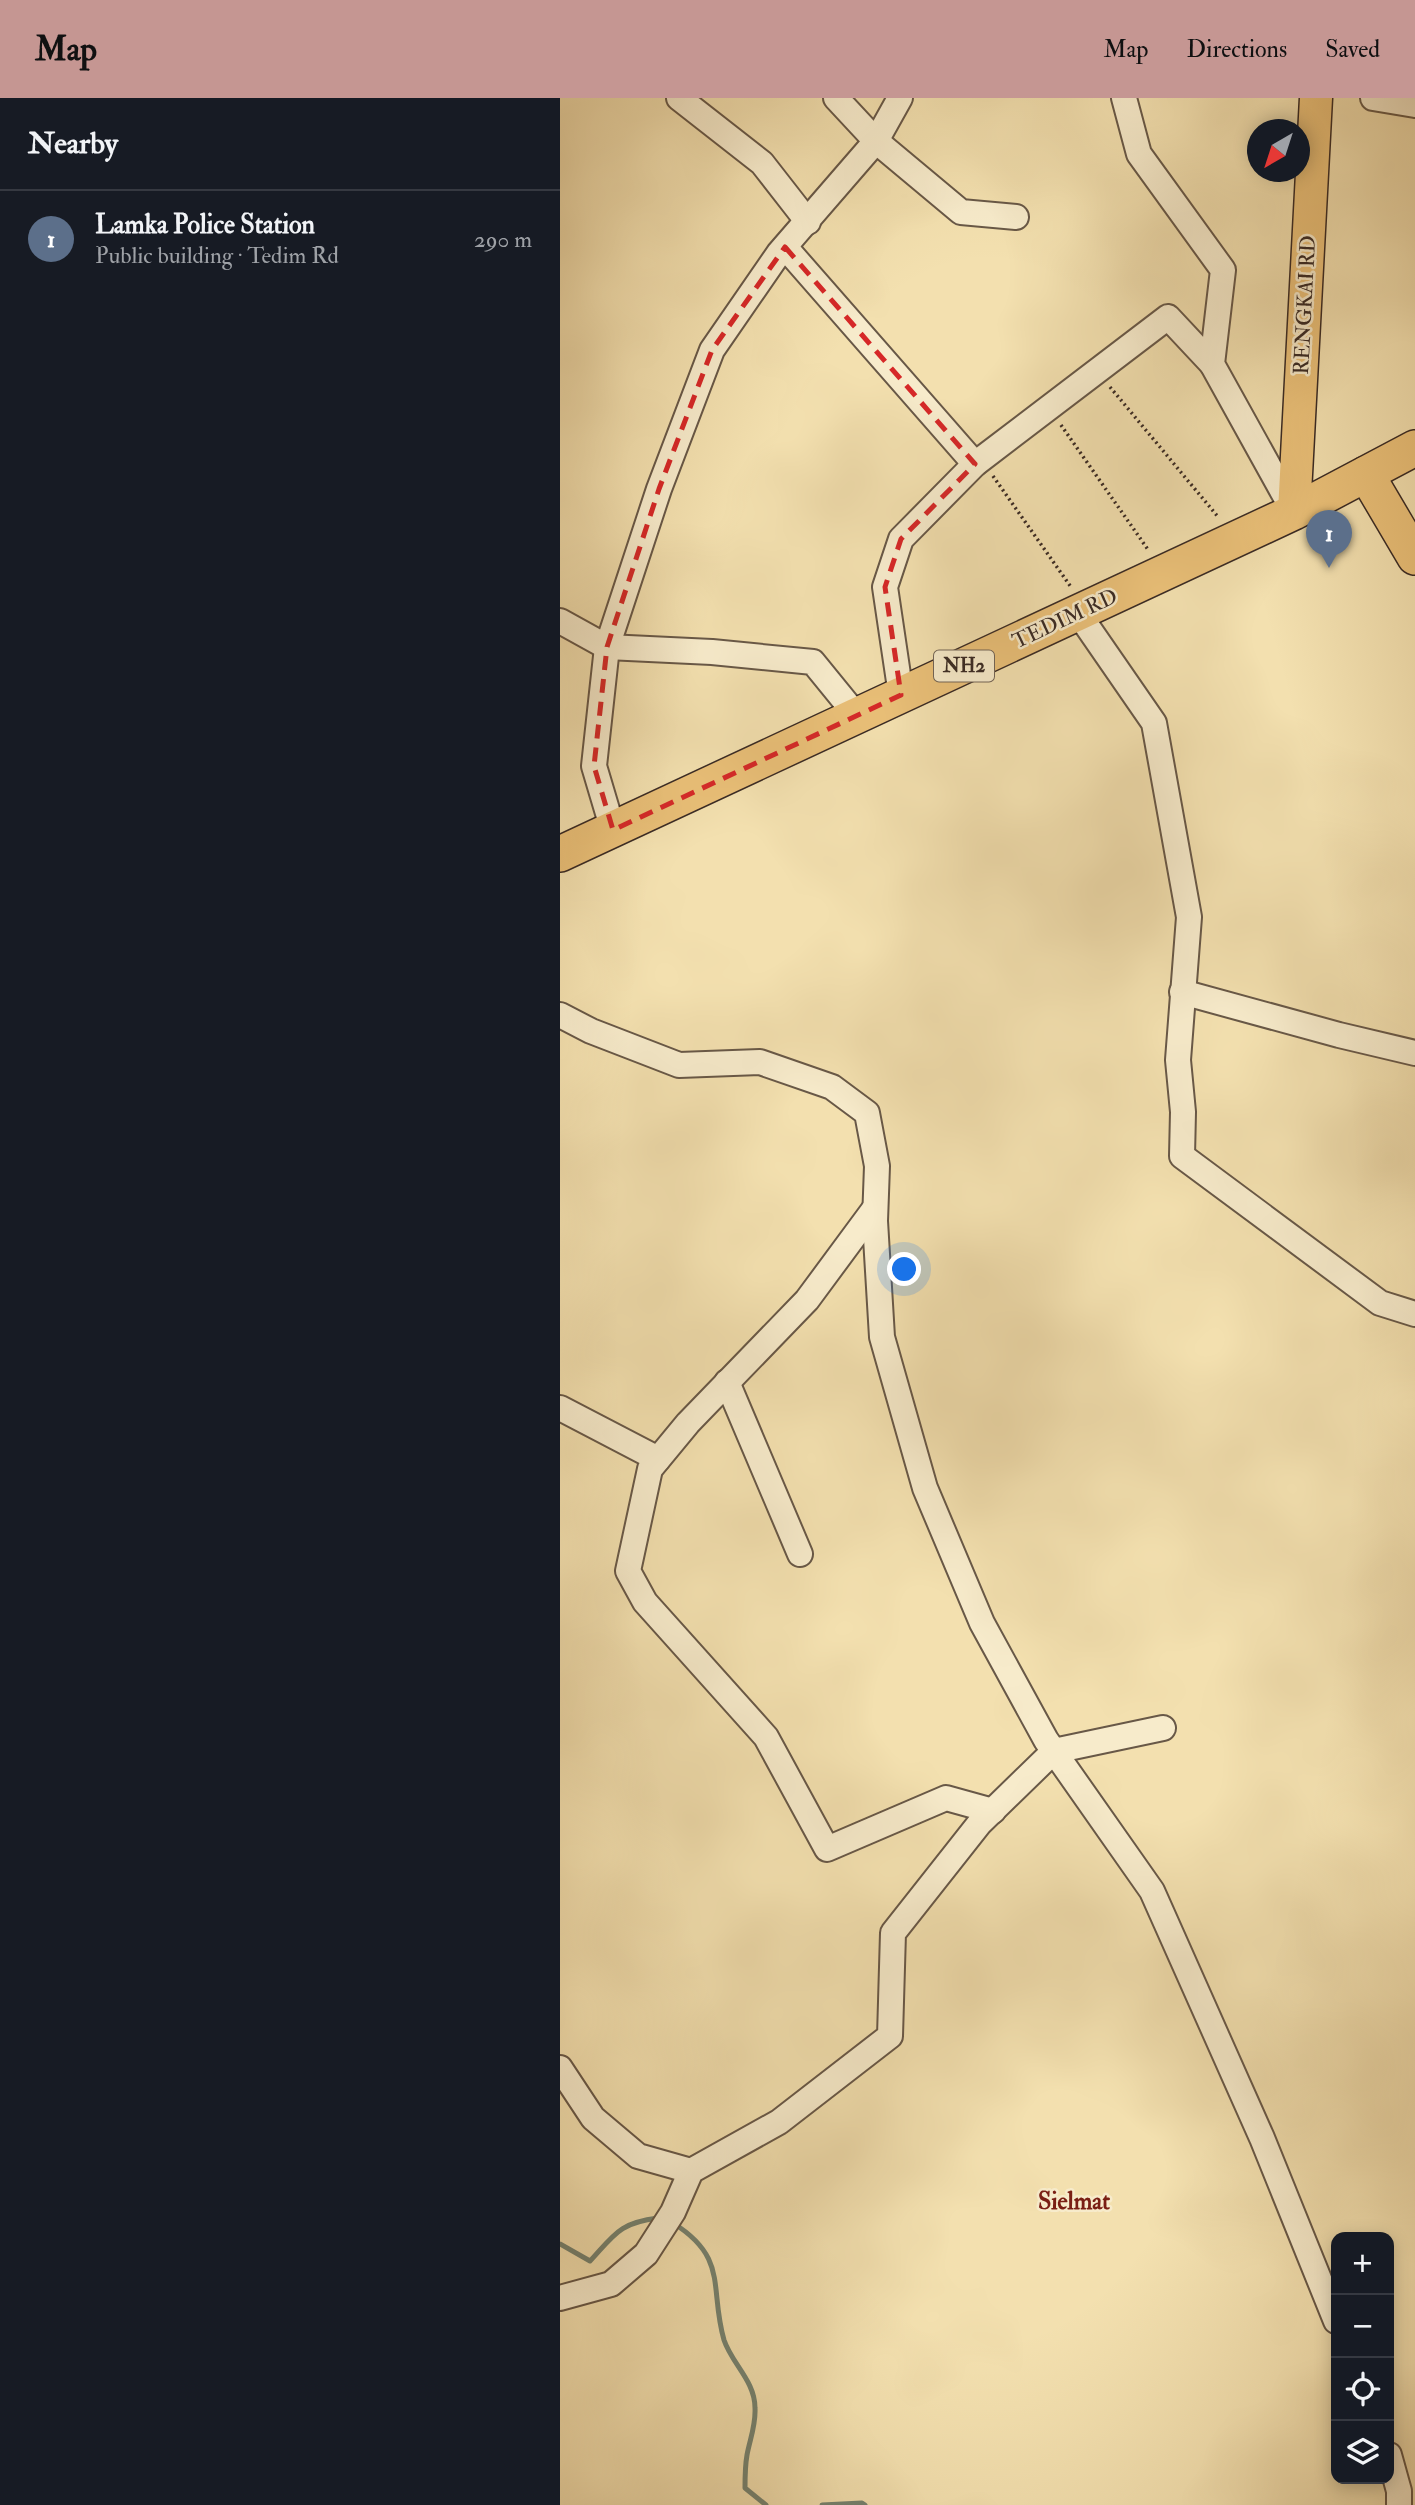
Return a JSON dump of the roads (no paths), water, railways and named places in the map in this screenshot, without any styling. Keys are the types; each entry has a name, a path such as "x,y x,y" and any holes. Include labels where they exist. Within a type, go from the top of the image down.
{"highway":[{"name":"TEDIM RD","path":"560,855 1294,512 1415,448"},
{"path":"1366,474 1415,557"}],"main road":[{"name":"RENGKAI RD","path":"1294,512 1317,98"}],"street":[{"path":"679,98 762,163 808,222"},
{"path":"836,98 876,141 961,212 1016,217"},
{"path":"613,830 594,766 607,647 659,489 712,350 785,247 876,141 900,98"},
{"path":"1124,98 1139,154 1223,270 1212,364"},
{"path":"1373,98 1415,105"},
{"path":"785,247 978,461"},
{"path":"901,695 885,587 901,539 978,461 1168,317 1212,364 1294,512"},
{"path":"1082,611 1154,723 1189,917 1178,1060 1183,1112 1182,1156 1380,1303 1415,1314"},
{"path":"560,621 607,647 712,652 813,662 857,716"},
{"path":"1182,992 1339,1035 1415,1052"},
{"path":"560,1015 591,1031 679,1065 760,1062 832,1087 867,1113 877,1166 876,1208 882,1337 925,1488 982,1623 1054,1751 1152,1891 1262,2138 1331,2309"},
{"path":"876,1208 807,1300 688,1423 650,1469 628,1571 645,1602 766,1737 827,1849 946,1798 993,1811"},
{"path":"727,1382 800,1554"},
{"path":"560,1408 658,1459"},
{"path":"560,2298 611,2284 646,2254 680,2196 691,2171 779,2122 890,2036 893,1933 979,1824 1054,1751 1163,1728"},
{"path":"560,2068 593,2118 638,2156 691,2171"},
{"path":"1394,2473 1399,2491 1399,2505"}],"waterway":[{"path":"560,2244 590,2261 619,2231 634,2223 658,2218"},
{"path":"673,2223 691,2236 710,2262 724,2340 754,2398 755,2420 746,2459 745,2488 766,2505"},
{"path":"822,2505 865,2505"}],"place":[{"name":"Lamka Police Station","path":"1329,568"}],"district":[{"name":"Sielmat","path":"1074,2201"}]}
